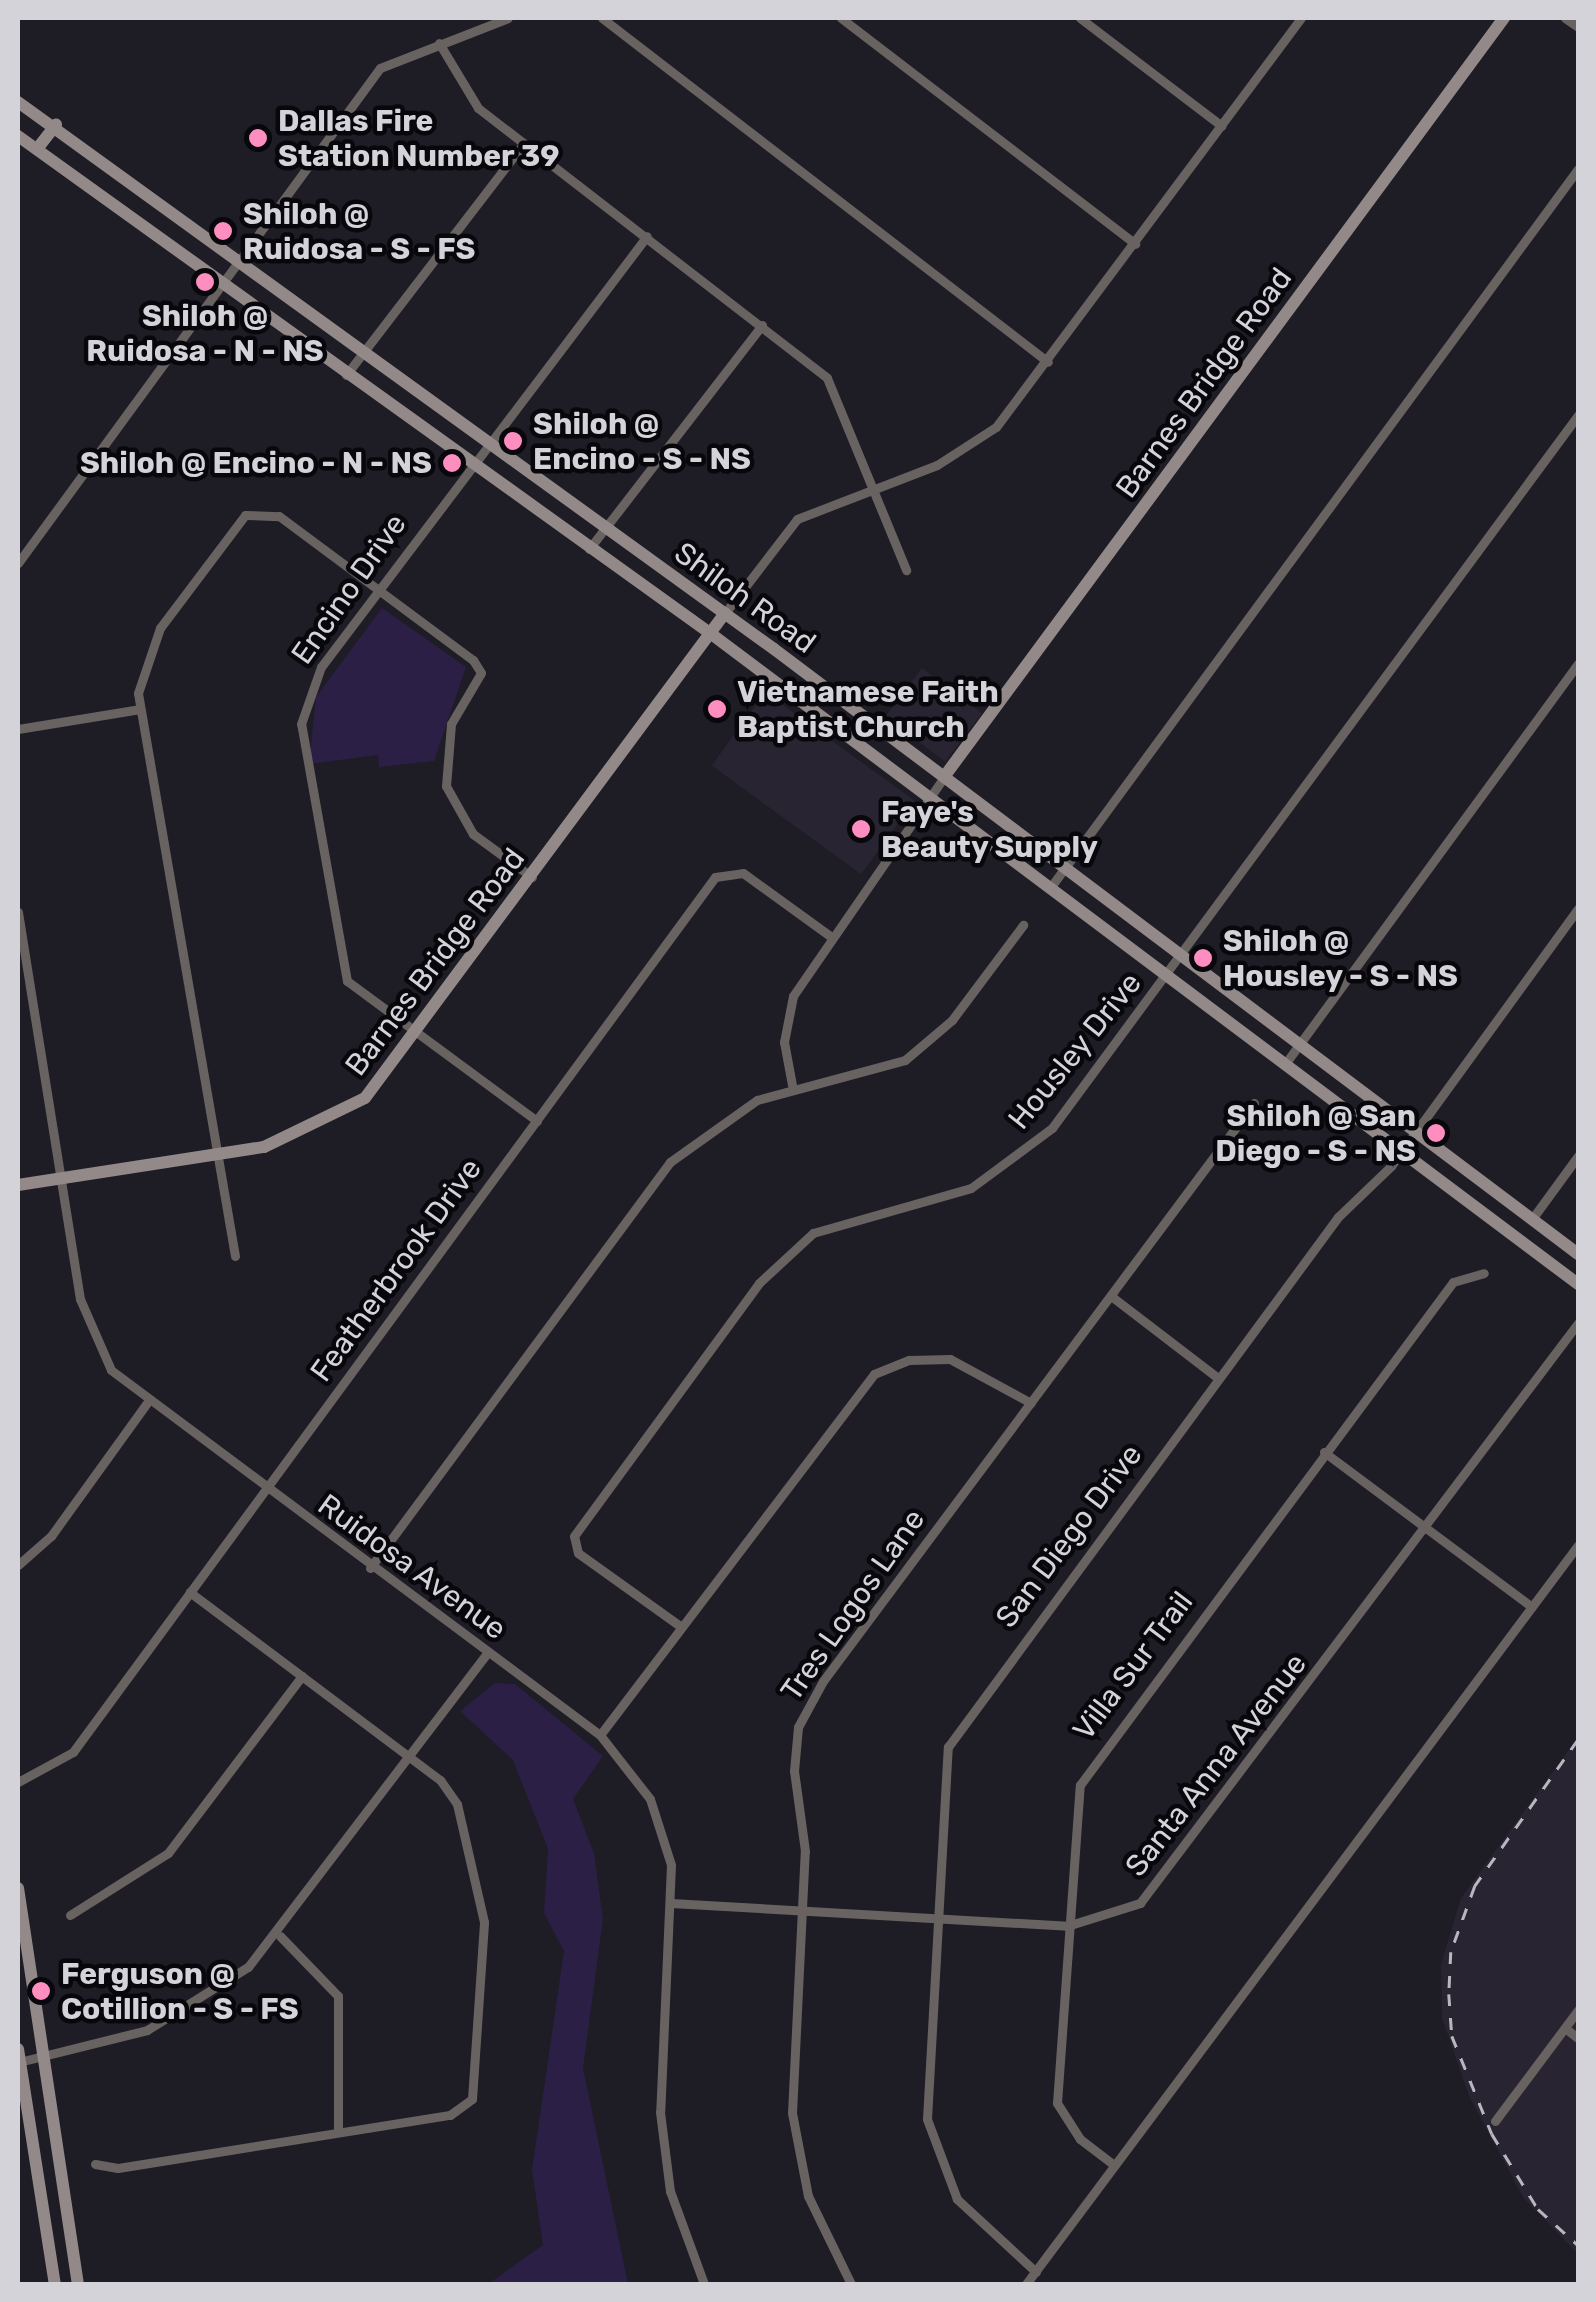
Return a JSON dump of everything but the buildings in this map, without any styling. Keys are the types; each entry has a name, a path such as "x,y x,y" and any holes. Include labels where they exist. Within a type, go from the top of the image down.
{"main road":[{"name":"Barnes Bridge Road","path":"944,777 1504,18"},
{"name":"Shiloh Road","path":"18,102 56,125 725,614 1578,1254"},
{"path":"37,149 56,125"},
{"name":"Shiloh Road","path":"18,136 587,551 710,633 1578,1284"},
{"name":"Barnes Bridge Road","path":"18,1185 212,1155 323,1126 364,1098 416,1034 725,614"},
{"path":"18,1888 78,2284"},
{"path":"18,2058 55,2284"}],"street":[{"path":"18,563 380,68 508,18"},
{"path":"602,18 1048,362"},
{"path":"841,18 1134,244"},
{"path":"1080,18 1222,126"},
{"path":"725,614 797,519 966,450 1048,362 1301,18"},
{"path":"1565,18 1578,27"},
{"path":"439,44 464,95 827,378 877,486 906,570"},
{"path":"346,374 524,144"},
{"path":"1050,888 1578,169"},
{"name":"Encino Drive","path":"536,1122 416,1034 338,965 302,749 307,694 484,441 647,236"},
{"path":"587,551 762,325"},
{"name":"Housley Drive","path":"680,1626 578,1553 574,1536 759,1283 813,1233 948,1198 1023,1155 1166,976 1578,416"},
{"path":"235,1256 212,1155 140,709 140,673 160,628 245,515 265,510 380,588 481,673 451,724 446,786 474,834 532,876"},
{"path":"1285,1064 1578,664"},
{"path":"18,729 140,709"},
{"path":"792,1085 786,1018 830,936 944,777"},
{"name":"Featherbrook Drive","path":"18,1782 64,1762 728,868 830,936"},
{"name":"San Diego Drive","path":"1036,2272 958,2200 934,2147 926,2087 942,1776 958,1726 1338,1216 1402,1151 1578,909"},
{"name":"Ruidosa Avenue","path":"18,912 87,1327 111,1370 147,1403 600,1735 650,1798 671,1865 660,2112 670,2191 704,2284"},
{"path":"370,1568 670,1162 714,1123 792,1085 885,1068 930,1043 1023,925"},
{"name":"Tres Logos Lane","path":"850,2284 808,2196 792,2113 802,1911 794,1750 807,1706 1254,1103"},
{"path":"1532,1219 1578,1156"},
{"name":"Villa Sur Trail","path":"1114,2165 1057,2104 1072,1815 1094,1759 1453,1282 1484,1272"},
{"path":"1111,1296 1218,1378"},
{"name":"Santa Anna Avenue","path":"671,1902 1067,1926 1116,1918 1158,1887 1578,1323"},
{"path":"600,1735 874,1374 909,1360 950,1359 1030,1403"},
{"path":"18,1565 52,1536 147,1403"},
{"path":"1324,1452 1532,1607"},
{"path":"1026,2284 1578,1545"},
{"path":"96,2164 118,2168 456,2114 472,2099 482,1886 457,1804 411,1758 190,1592"},
{"path":"18,2058 46,2058 180,2016 280,1936 487,1653"},
{"path":"70,1915 168,1854 302,1676"},
{"path":"280,1936 338,1996 338,2132"},
{"path":"1496,2121 1578,2010"},
{"path":"1565,2028 1578,2038"}],"shaded area":[{"path":"382,608 466,667 434,761 379,767 378,755 309,764 316,697"},
{"path":"922,668 982,713 945,762 885,717"},
{"path":"765,692 915,801 861,874 712,766"},
{"path":"495,1683 515,1684 603,1756 573,1799 594,1853 603,1919 583,2068 628,2284 488,2284 543,2245 532,2170 564,1951 544,1913 548,1849 513,1760 460,1711"},
{"path":"1578,1737 1578,2254 1523,2197 1469,2096 1442,2018 1441,1964 1461,1898"}],"railway":[{"path":"1578,1740 1475,1886 1451,1952 1449,1994 1452,2036 1492,2134 1538,2209 1578,2245"}],"place":[{"name":"Dallas Fire Station Number 39","path":"258,138"},
{"name":"Shiloh @ Ruidosa - S - FS","path":"223,231"},
{"name":"Shiloh @ Ruidosa - N - NS","path":"205,282"},
{"name":"Shiloh @ Encino - S - NS","path":"513,441"},
{"name":"Shiloh @ Encino - N - NS","path":"452,463"},
{"name":"Vietnamese Faith Baptist Church","path":"717,709"},
{"name":"Faye's Beauty Supply","path":"861,829"},
{"name":"Shiloh @ Housley - S - NS","path":"1203,958"},
{"name":"Shiloh @ San Diego - S - NS","path":"1436,1133"},
{"name":"Ferguson @ Cotillion - S - FS","path":"41,1991"}]}
